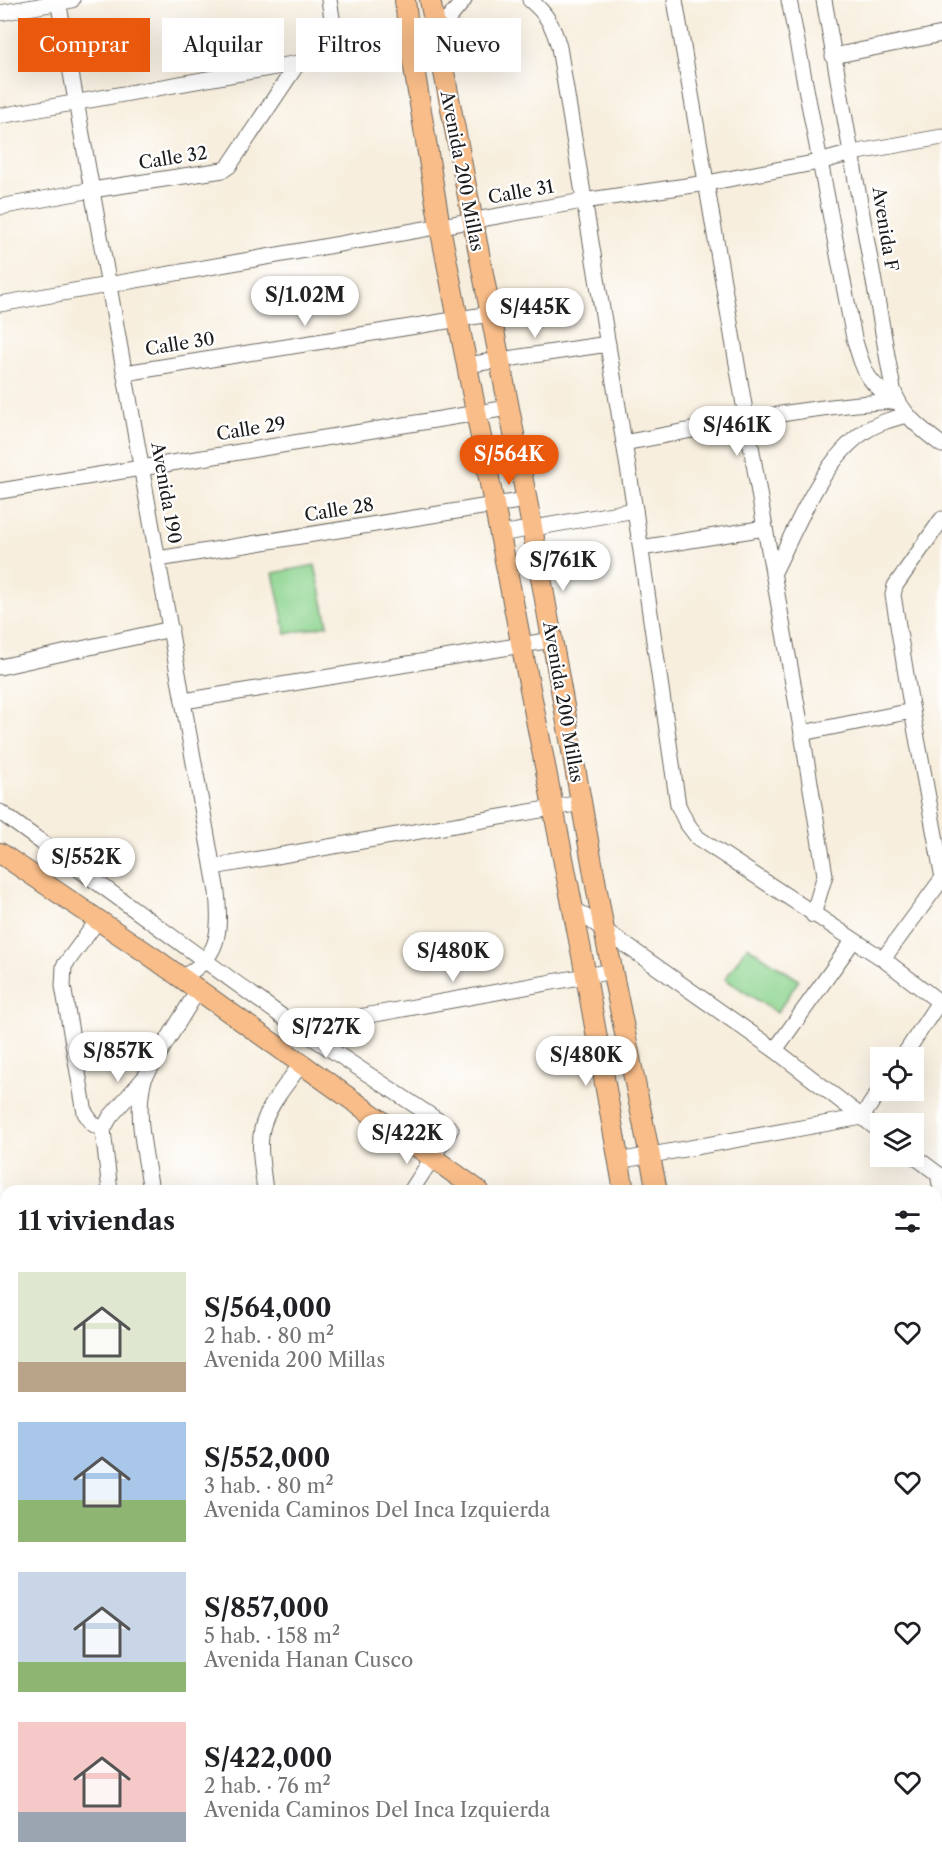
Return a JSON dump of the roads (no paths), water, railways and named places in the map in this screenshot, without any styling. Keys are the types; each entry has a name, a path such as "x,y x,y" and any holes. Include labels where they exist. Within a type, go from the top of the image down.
{"main road":[{"name":"Avenida 200 Millas","path":"405,0 440,227 586,976 623,1185"},
{"name":"Avenida 200 Millas","path":"430,0 433,18"},
{"name":"Avenida 200 Millas","path":"443,72 532,527 604,930 656,1185"},
{"path":"3,860 98,920 471,1185"}],"street":[{"path":"329,0 332,18"},
{"path":"449,18 464,0"},
{"path":"530,0 543,10 552,25 559,47 641,548 678,805 686,822 698,838 883,959 940,1003 910,1047"},
{"path":"675,0 825,875 813,915"},
{"path":"789,0 854,338 862,367 877,390 897,401"},
{"name":"Avenida F","path":"824,0 890,377 897,401 907,415 942,445"},
{"path":"0,14 63,1"},
{"name":"Avenida 190","path":"63,1 92,190 213,867 219,929 207,960"},
{"path":"833,56 942,34"},
{"path":"402,38 414,36"},
{"path":"0,116 296,63"},
{"name":"Calle 32","path":"0,207 223,170 229,166 296,66"},
{"name":"Calle 31","path":"0,304 471,220 707,183 942,137"},
{"name":"Calle 30","path":"125,373 490,314"},
{"path":"466,365 608,344"},
{"path":"624,443 851,404 897,401"},
{"name":"Calle 29","path":"0,491 508,408"},
{"path":"773,574 831,465 858,436 867,430 907,415"},
{"name":"Calle 28","path":"158,559 526,500"},
{"path":"500,534 635,510"},
{"path":"942,519 895,586 893,595 942,873"},
{"path":"641,548 765,528"},
{"path":"0,667 171,629"},
{"path":"184,701 552,640"},
{"path":"802,733 912,711"},
{"path":"213,867 582,804"},
{"path":"0,812 298,1028 451,1129 415,1185"},
{"path":"883,959 942,879"},
{"path":"573,908 775,1050 870,1124"},
{"path":"98,920 64,966 63,986 85,1113 93,1125 103,1130"},
{"path":"775,1050 853,941"},
{"path":"180,978 207,960"},
{"path":"298,1028 613,972"},
{"path":"109,1185 103,1130 110,1117 145,1077 198,990"},
{"path":"264,1185 260,1142 262,1127 268,1113 301,1064"},
{"path":"145,1077 140,1095 140,1112 150,1185"},
{"path":"618,1161 862,1118 873,1101"},
{"path":"924,1163 940,1175"}]}
